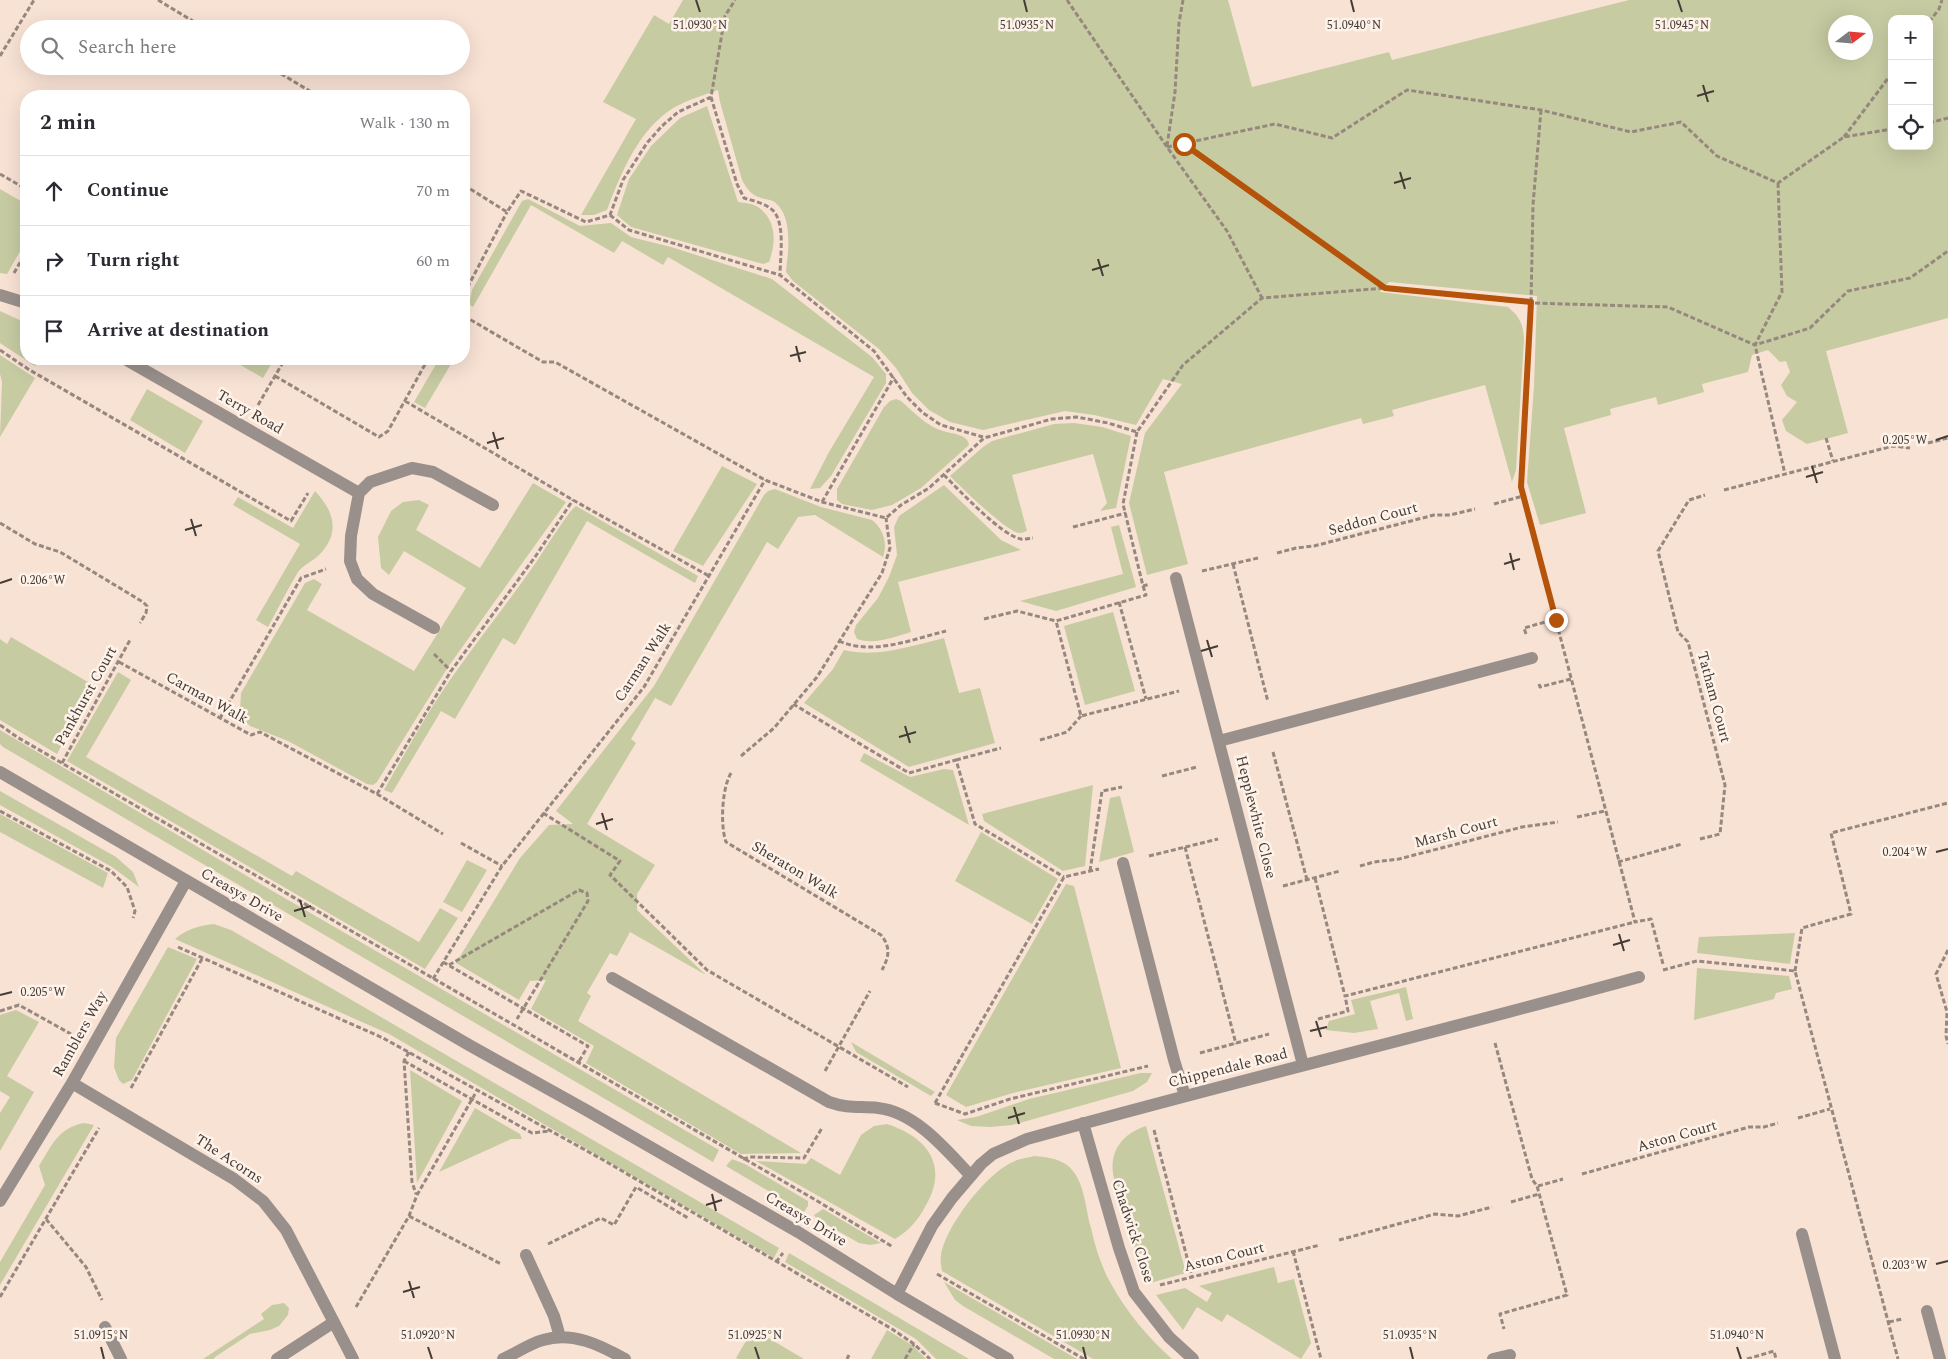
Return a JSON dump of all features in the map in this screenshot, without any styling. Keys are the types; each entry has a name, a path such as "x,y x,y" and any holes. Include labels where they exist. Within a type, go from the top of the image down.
{"street":[{"path":"0,295 20,301"},
{"name":"Terry Road","path":"136,365 359,493"},
{"path":"434,628 373,594 357,580 350,561 351,536 359,493 370,482 412,468 432,472 493,504"},
{"name":"Hepplewhite Close","path":"1176,578 1303,1065"},
{"path":"1219,741 1532,658"},
{"name":"Creasys Drive","path":"0,772 468,1045 586,1110 798,1232 897,1294 1008,1359"},
{"path":"1123,863 1185,1096"},
{"name":"Ramblers Way","path":"0,1201 72,1083 186,881"},
{"name":"Chippendale Road","path":"897,1294 932,1226 952,1198 981,1164 1009,1146 1083,1123 1639,977"},
{"path":"612,978 835,1105 845,1108 879,1108 897,1114 921,1127 971,1176"},
{"name":"The Acorns","path":"72,1083 234,1179 263,1201 286,1230 353,1359"},
{"name":"Chadwick Close","path":"1083,1123 1119,1248 1134,1292 1169,1338 1192,1359"},
{"path":"1802,1234 1835,1359"},
{"path":"526,1255 554,1316 560,1337"},
{"path":"1927,1311 1940,1359"},
{"path":"277,1359 334,1322"},
{"path":"106,1327 121,1359"},
{"path":"503,1359 543,1340 560,1337 590,1341 625,1359"},
{"path":"1493,1359 1510,1355"}],"path":[{"path":"22,20 34,0"},
{"path":"158,0 191,20"},
{"path":"734,0 725,16 711,98 737,184 744,198 763,204 775,213 781,229 780,275"},
{"path":"1067,0 1227,231 1262,298"},
{"path":"1167,147 1175,92 1179,23 1183,0"},
{"path":"1933,16 1942,0"},
{"path":"0,56 20,23"},
{"path":"283,75 308,90"},
{"path":"1778,183 1844,137 1888,78"},
{"path":"1167,147 1275,124 1332,138 1407,90 1541,110 1631,132 1681,122 1717,156 1778,183"},
{"path":"610,215 623,180 647,142 678,112 711,98"},
{"path":"1541,110 1533,205 1531,302 1521,487 1635,922"},
{"path":"1933,121 1948,118"},
{"path":"1844,137 1888,130"},
{"path":"1184,144 1385,288"},
{"path":"0,174 20,186"},
{"path":"1778,183 1782,292 1755,345 1785,474"},
{"path":"470,189 507,212"},
{"path":"470,283 507,212 521,190 586,222 610,215"},
{"path":"610,215 629,230 780,275 874,351 907,397 923,413 941,425 984,438"},
{"path":"984,619 1017,611 1056,620 1146,595 1123,504 1136,432 1183,365 1262,298 1385,288 1531,302 1668,307 1755,345 1810,328 1848,291 1910,278 1948,251"},
{"path":"470,319 543,362 556,362 765,480 822,502 886,518"},
{"path":"0,350 20,364"},
{"path":"22,365 291,521 321,471"},
{"path":"244,427 281,365"},
{"path":"275,376 379,438 388,431 425,365"},
{"path":"822,502 894,377"},
{"path":"405,401 573,500 709,576"},
{"path":"886,518 901,505 929,488 984,438 1052,419 1077,417 1108,423 1136,432"},
{"path":"1826,438 1833,461"},
{"path":"1928,443 1948,438"},
{"path":"1724,490 1893,446 1910,448"},
{"path":"944,475 982,514 1011,535 1021,539 1033,538"},
{"name":"Carman Walk","path":"433,979 502,866 644,687 765,480"},
{"path":"1494,504 1523,496"},
{"name":"Tatham Court","path":"1700,839 1720,834 1725,785 1688,642 1678,632 1658,551 1689,500 1704,496"},
{"path":"377,794 452,670 535,557 573,500"},
{"name":"Seddon Court","path":"1276,553 1314,546 1434,515 1450,515 1475,509"},
{"path":"1073,527 1126,513"},
{"path":"741,756 774,728 817,677 882,573 890,548 886,518"},
{"path":"0,524 35,544 60,552 143,602 147,606 146,613 140,623"},
{"path":"1143,586 1258,558"},
{"path":"220,718 301,578 350,561"},
{"path":"1119,602 1146,699"},
{"path":"1056,620 1081,716"},
{"path":"839,641 850,646 874,648 946,631"},
{"name":"Pankhurst Court","path":"62,763 130,640"},
{"name":"Carman Walk","path":"118,662 251,735 260,732 377,794 443,834"},
{"path":"1040,740 1067,732 1081,716 1204,684"},
{"path":"793,704 910,772 1001,748"},
{"path":"0,725 62,763 818,1202 1084,1359"},
{"path":"956,760 974,824 1064,878"},
{"path":"1162,776 1224,760"},
{"name":"Sheraton Walk","path":"731,773 726,781 722,832 726,842 882,935 888,943 888,952 882,970"},
{"path":"1090,871 1102,792 1122,787"},
{"path":"1898,1359 1794,971 1802,928 1851,914 1831,833 1948,803"},
{"path":"1577,817 1605,810"},
{"path":"0,811 111,871 127,886 132,898 135,911 131,928 212,961 374,1034 409,1052 605,1161 892,1329 914,1344 930,1359"},
{"path":"543,813 620,860 610,875 707,970 911,1089"},
{"name":"Marsh Court","path":"1360,866 1399,859 1522,826 1558,822"},
{"path":"921,1127 1064,878 1243,832"},
{"path":"461,843 502,866"},
{"path":"1618,862 1682,844"},
{"path":"1185,847 1236,1044"},
{"path":"1258,893 1340,871"},
{"path":"927,1098 935,1103 965,1114 1010,1099 1236,1044 1348,1011 1315,878"},
{"path":"449,965 579,890 587,893 588,901 517,1019"},
{"path":"1345,996 1651,918 1664,970"},
{"path":"1948,950 1936,974 1947,1012 1946,1036 1948,1044"},
{"path":"1639,977 1697,961 1794,971"},
{"path":"443,962 588,1046 578,1063"},
{"path":"812,1093 870,991"},
{"path":"0,1011 19,1005 71,1034"},
{"path":"1488,1018 1532,1180 1537,1186 1567,1295 1500,1314 1510,1355"},
{"path":"409,1052 404,1061 412,1182 417,1195"},
{"path":"404,1061 532,1133 551,1131"},
{"path":"334,1322 355,1310 409,1216 417,1195 475,1094"},
{"path":"743,1159 804,1158 835,1105"},
{"path":"1147,1106 1192,1277"},
{"path":"1798,1118 1830,1109"},
{"name":"Aston Court","path":"1582,1174 1750,1127 1764,1127 1778,1123"},
{"path":"1537,1186 1564,1179"},
{"path":"601,1218 614,1225 636,1187 688,1218"},
{"path":"1511,1202 1539,1194"},
{"path":"1339,1240 1435,1214 1458,1216 1492,1207"},
{"path":"46,1219 86,1267 112,1323 106,1327"},
{"name":"Aston Court","path":"1134,1292 1320,1245"},
{"path":"1293,1251 1322,1359"},
{"path":"906,1359 914,1344"},
{"path":"1747,1359 1774,1351 1776,1359"}],"green space":[{"path":"683,0 1228,0 1252,87 1389,52 1392,60 1629,0 1948,0 1948,318 1826,351 1848,433 1807,444 1786,431 1782,420 1797,402 1787,396 1781,385 1790,372 1786,361 1780,362 1768,350 1752,355 1748,372 1702,384 1704,392 1658,405 1656,397 1610,409 1611,415 1564,428 1586,513 1540,525 1527,482 1534,386 1537,296 1389,282 1380,292 1508,307 1518,318 1522,325 1524,339 1516,470 1512,482 1485,385 1392,410 1394,416 1363,424 1361,418 1164,472 1188,564 1147,575 1129,503 1145,433 1182,384 1163,379 1136,425 1094,415 1065,411 983,430 950,422 929,410 912,393 896,368 879,349 793,281 786,272 788,234 784,215 780,207 773,201 758,197 752,193 742,180 718,90 680,104 662,116 641,139 618,181 607,210 594,215 581,215 636,119 603,102 654,15 669,24"},
{"path":"707,106 738,202 758,207 769,218 772,225 774,240 769,262 763,264 631,227 617,215 629,179 651,146 680,118"},
{"path":"0,189 20,201 20,251 7,274 0,273"},
{"path":"528,199 580,226 611,223 631,237 671,247 772,279 872,357 886,374 886,383 831,476 820,488 810,489 829,452 874,377 668,257 663,265 622,241 614,253 531,205 473,307 470,305 472,290 522,201"},
{"path":"0,311 20,320 20,356 0,343"},
{"path":"0,355 35,378 0,437 2,382"},
{"path":"240,365 271,365 263,378"},
{"path":"436,365 450,365 425,408 414,402"},
{"path":"147,389 203,421 185,453 130,420"},
{"path":"896,399 931,426 963,437 968,441 969,445 921,488 892,505 872,510 842,504 837,500 837,489 884,407 890,401"},
{"path":"1074,423 1102,427 1131,436 1116,508 1100,511 1107,503 1093,454 1012,475 1027,531 1021,533 1013,531 995,517 950,476 992,441 1054,424"},
{"path":"722,466 757,484 703,566 673,551"},
{"path":"533,483 566,502 448,667 377,782 373,785 367,784 288,741 250,726 244,720 240,710 241,693 305,583 314,579 322,584 307,610 414,671 466,588 404,551 389,575 381,568 378,537 391,511 403,502 419,500 429,505 416,530 480,568"},
{"path":"944,485 1001,540 1021,550 898,582 911,632 878,641 857,639 854,632 856,625 878,598 889,577 897,555 894,527 899,516"},
{"path":"775,489 821,507 872,520 879,527 884,537 883,557 815,515 798,517 778,549 767,542 671,706 655,698 631,739 636,743 587,824 655,865 637,894 637,910 706,975 630,932 617,956 610,953 587,993 591,996 578,1021 801,1153 741,1154 586,1063 594,1046 531,1009 546,980 530,981 519,1000 456,963 520,858 549,825 573,824 556,811 654,686 764,495 768,491"},
{"path":"315,491 327,506 330,514 332,530 330,539 319,555 298,572 268,627 256,620 300,544 233,505 238,497 293,528"},
{"path":"576,506 698,576 695,583 587,521 515,645 503,638 455,719 441,711 392,793 384,790 449,681"},
{"path":"1119,525 1136,587 1056,611 1020,601 1123,574 1111,527"},
{"path":"1113,612 1135,691 1085,705 1064,626"},
{"path":"11,637 93,685 57,754 0,720 0,639 7,644"},
{"path":"944,638 959,693 980,688 995,743 909,767 804,703 833,669 844,650 869,653 882,652"},
{"path":"118,672 131,680 86,757 292,876 296,871 419,942 440,908 458,918 425,969 67,761"},
{"path":"0,730 252,879 719,1150 713,1162 3,747 0,744"},
{"path":"864,753 910,777 944,769 953,770 969,825 860,761"},
{"path":"1093,785 1085,866 1063,871 984,821 982,814"},
{"path":"0,791 116,857 133,872 139,887 112,867 0,805"},
{"path":"1120,796 1134,852 1099,862 1110,798"},
{"path":"0,814 108,873 103,888 0,832"},
{"path":"981,832 1058,879 1032,924 955,881"},
{"path":"467,860 487,870 462,912 443,902"},
{"path":"1066,884 1074,886 1121,1068 1013,1093 966,1107 946,1095"},
{"path":"214,924 231,930 779,1248 774,1258 389,1034 175,939 193,928"},
{"path":"1795,933 1790,964 1697,953 1699,937"},
{"path":"168,947 197,959 132,1080 123,1084 119,1080 114,1067 116,1038"},
{"path":"1697,968 1789,976 1792,989 1776,993 1774,999 1694,1020"},
{"path":"1406,987 1413,1019 1406,1021 1399,993 1370,1001 1378,1029 1354,1033 1326,1030 1329,1021 1355,1014 1351,1000"},
{"path":"16,1010 39,1022 7,1076 34,1092 0,1151 0,1113 10,1097 0,1091 0,1015"},
{"path":"851,1042 935,1092 931,1096 856,1052"},
{"path":"410,1070 462,1101 417,1183"},
{"path":"1141,1073 1152,1073 1147,1082 1133,1091 1012,1125 971,1126 957,1120 976,1117 1029,1099"},
{"path":"475,1108 520,1134 522,1139 511,1139 439,1172"},
{"path":"84,1123 94,1125 0,1285 0,1262 45,1185 39,1166 52,1144 62,1133 75,1125"},
{"path":"887,1124 913,1137 923,1145 930,1154 934,1165 935,1177 933,1191 920,1215 909,1228 895,1239 756,1161 806,1164 811,1158 840,1175 861,1135 874,1126"},
{"path":"1146,1126 1186,1273 1150,1283 1127,1226 1112,1168 1117,1148 1125,1138"},
{"path":"1034,1156 1047,1157 1067,1165 1078,1178 1084,1194 1096,1249 1110,1282 1138,1323 1172,1359 1093,1359 942,1271 941,1257 944,1243 969,1201 992,1176 1004,1167 1017,1160"},
{"path":"732,1159 745,1164 808,1201 808,1206 804,1212 726,1166"},
{"path":"823,1209 881,1243 870,1245 859,1243 817,1219 814,1215"},
{"path":"789,1253 969,1359 936,1359 916,1339 785,1262"},
{"path":"1274,1267 1278,1283 1294,1279 1311,1343 1301,1359 1227,1314 1222,1322 1197,1307 1183,1330 1156,1295 1185,1288 1207,1302 1212,1293 1199,1286"},
{"path":"944,1282 1077,1359 1054,1359 963,1306 955,1300"},
{"path":"284,1303 289,1308 288,1315 279,1326 250,1334 214,1359 203,1359 264,1319 261,1314 272,1305"},
{"path":"753,1329 804,1359 736,1358"},
{"path":"887,1330 912,1345 926,1359 871,1359"}],"route":[{"path":"1184,144 1385,288 1531,302 1521,487 1556,620"}]}
